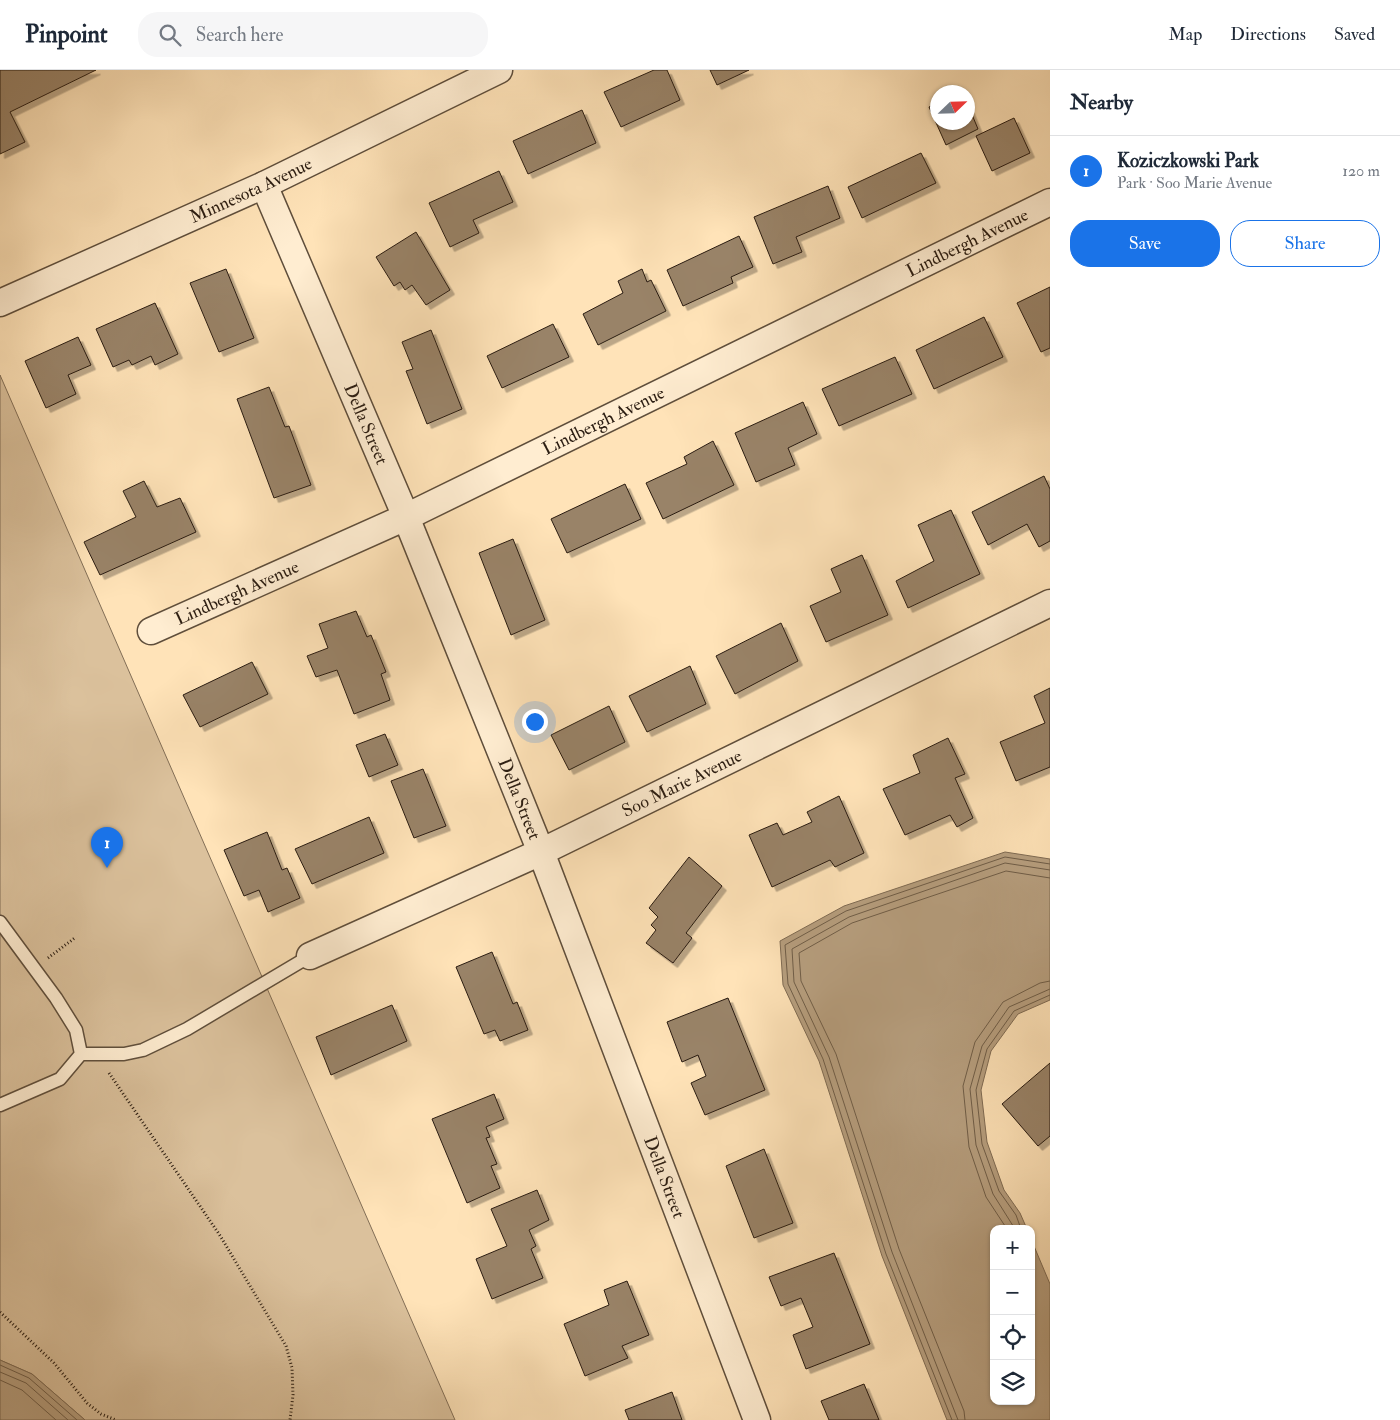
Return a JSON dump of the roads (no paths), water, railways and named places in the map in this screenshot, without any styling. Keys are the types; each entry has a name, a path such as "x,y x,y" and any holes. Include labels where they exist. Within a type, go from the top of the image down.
{"street":[{"name":"Minnesota Avenue","path":"0,303 264,185 499,70"},
{"name":"Della Street","path":"264,185 406,516 541,852 757,1420"},
{"name":"Lindbergh Avenue","path":"152,631 406,516 1050,202"},
{"name":"Soo Marie Avenue","path":"310,956 541,852 1050,603"}],"lane":[{"path":"0,922 76,1030 81,1054"},
{"path":"0,1105 60,1079 81,1054 124,1054 143,1050 187,1030 310,956"}],"water":[{"path":"1005,852 1050,859 1050,1000 1018,1014 991,1051 981,1090 987,1142 1004,1190 1020,1213 1025,1225 990,1225 990,1405 1035,1405 1035,1248 1050,1284 1050,1420 947,1420 882,1256 819,1061 783,985 780,941 844,906"},
{"path":"0,1360 32,1374 85,1420 0,1420"}],"place":[{"name":"Koziczkowski Park","path":"107,868"}]}
